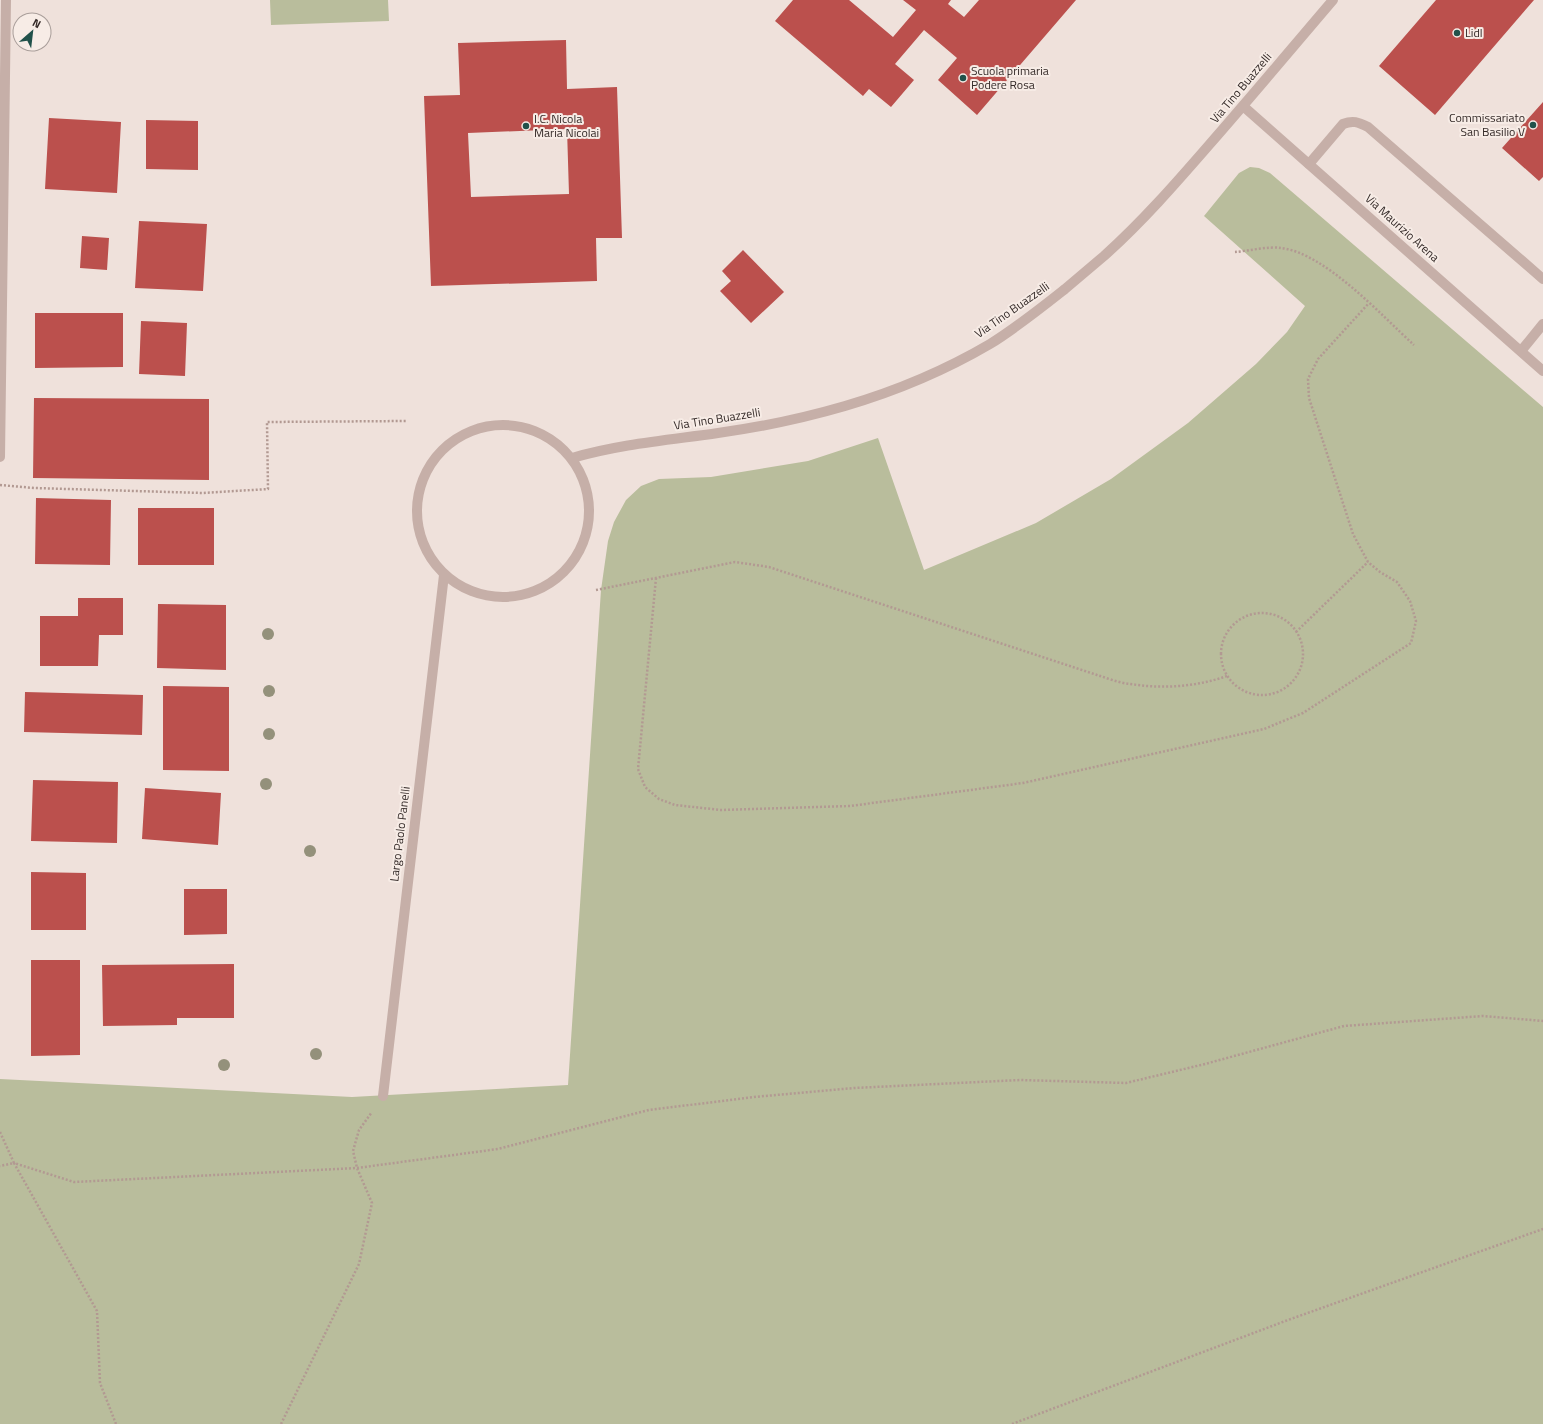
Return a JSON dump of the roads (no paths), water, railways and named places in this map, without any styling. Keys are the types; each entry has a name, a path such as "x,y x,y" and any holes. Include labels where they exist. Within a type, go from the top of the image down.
{"street":[{"path":"0,457 6,0"},
{"name":"Via Tino Buazzelli","path":"572,458 626,445 722,433 816,414 891,391 929,375 972,354 1010,331 1104,256 1170,191 1333,0"},
{"name":"Via Maurizio Arena","path":"1243,106 1543,371"},
{"path":"1309,164 1343,124 1350,121 1358,122 1368,127 1543,279"},
{"path":"1521,351 1543,324"},
{"path":"496,424 525,427 551,439 572,458 586,484 590,512 585,540 571,565 550,584 524,595 496,597 468,590 444,574 426,552 417,525 417,496 427,469 444,446 468,431 496,424"},
{"name":"Largo Paolo Panelli","path":"383,1096 444,574"}],"place":[{"name":"Lidl","path":"1457,33"},
{"name":"Scuola primaria Podere Rosa","path":"963,78"},
{"name":"Commissariato San Basilio V","path":"1533,125"},
{"name":"I.C. Nicola Maria Nicolai","path":"526,126"}]}
